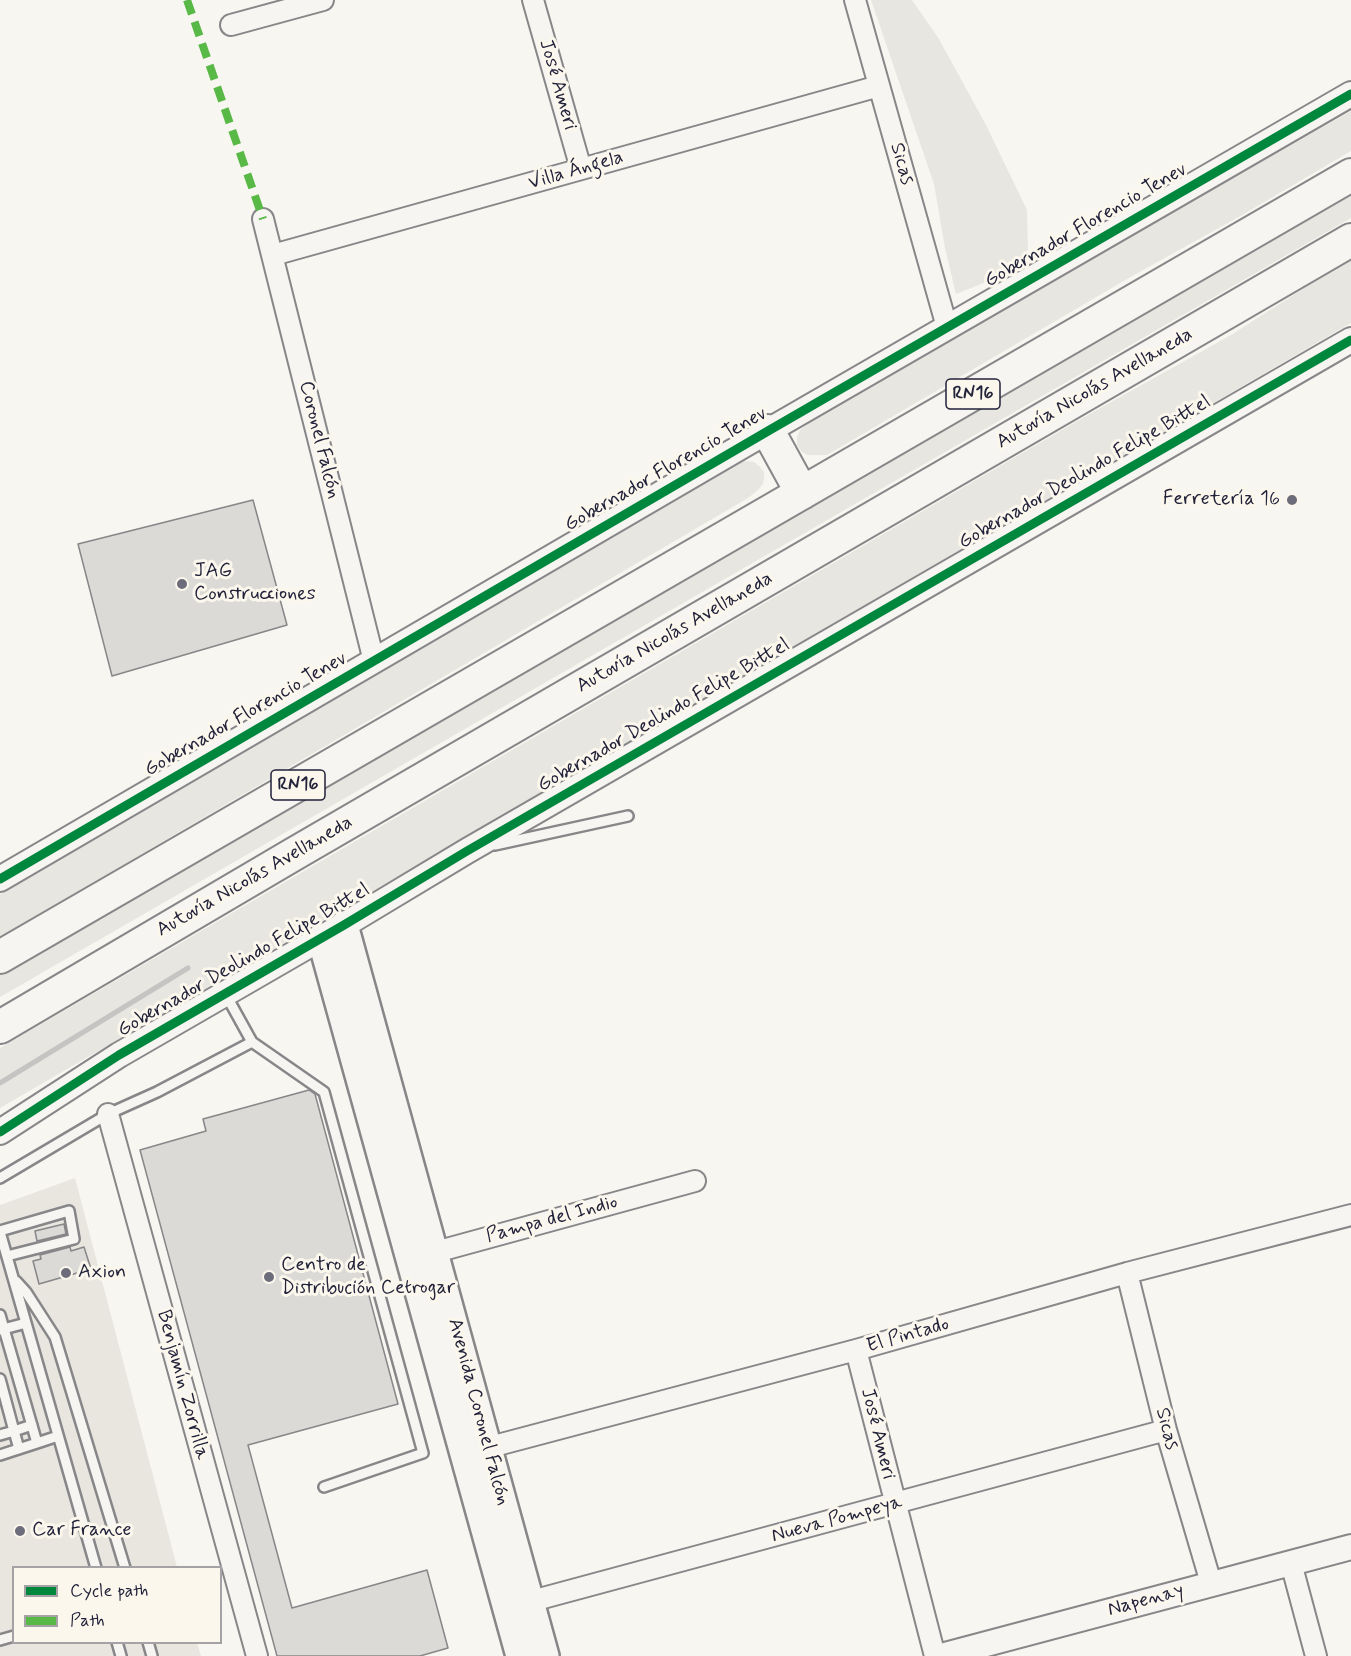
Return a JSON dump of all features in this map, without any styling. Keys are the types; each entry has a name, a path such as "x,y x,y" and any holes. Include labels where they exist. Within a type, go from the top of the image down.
{"highway":[{"name":"RN16","path":"0,957 1351,175"},
{"name":"Autovía Nicolás Avellaneda","path":"0,1027 1351,240"},
{"path":"768,431 802,493"}],"main road":[{"name":"Avenida Coronel Falcón","path":"344,925 422,1255 518,1605 545,1656"},
{"name":"Avenida Coronel Falcón","path":"321,938 422,1255"},
{"name":"Avenida Coronel Falcón","path":"518,1605 520,1656"}],"street":[{"path":"231,25 323,0"},
{"name":"José Ameri","path":"533,0 581,169"},
{"name":"Sicas","path":"855,0 947,327"},
{"name":"Villa Ángela","path":"273,255 879,86"},
{"name":"Gobernador Florencio Tenev","path":"0,879 1351,94"},
{"name":"Coronel Falcón","path":"263,219 374,661"},
{"name":"Gobernador Deolindo Felipe Bittel","path":"0,1132 119,1055 344,925 466,851 1351,340"},
{"name":"Benjamín Zorrilla","path":"108,1114 257,1656"},
{"name":"Pampa del Indio","path":"422,1255 695,1181"},
{"name":"El Pintado","path":"476,1451 856,1350 1127,1273 1351,1215"},
{"name":"Sicas","path":"1127,1273 1166,1430 1211,1583"},
{"name":"José Ameri","path":"856,1350 936,1656"},
{"name":"Nueva Pompeya","path":"518,1605 1166,1430"},
{"name":"Napenay","path":"940,1656 1351,1546"},
{"path":"1291,1563 1316,1656"}],"lane":[{"path":"466,851 628,816"},
{"path":"225,993 252,1042 324,1092 423,1453 324,1486"},
{"path":"0,1178 108,1114 157,1092 252,1042"},
{"path":"7,1256 74,1239 69,1211 0,1232 95,1566"},
{"path":"14,1279 26,1292 55,1337 124,1566"},
{"path":"0,1315 2,1329 37,1443"},
{"path":"2,1329 26,1323"},
{"path":"0,1379 19,1449"},
{"path":"0,1436 32,1425"},
{"path":"0,1455 58,1436"}],"shaded area":[{"path":"871,0 912,0 939,39 986,125 1027,210 1028,250 1009,273 956,294 934,184"},
{"path":"1351,111 1351,151 827,455 807,455 797,445 800,430 832,406"},
{"path":"1351,193 1351,218 0,997 0,971"},
{"path":"1351,258 1351,323 0,1108 0,1048 1086,416 1231,335"},
{"path":"745,461 754,462 764,472 763,484 748,498 0,937 0,894 730,465"},
{"path":"75,1178 177,1566 12,1566 12,1644 197,1644 201,1656 0,1656 0,1205"}],"building":[{"name":"JAG Construcciones","path":"253,500 287,625 112,676 78,544"},
{"name":"Centro de Distribución Cetrogar","path":"309,1090 315,1094 398,1404 248,1445 292,1608 427,1570 448,1648 420,1656 277,1656 140,1150 206,1131 203,1119"},
{"path":"64,1224 66,1234 37,1241 35,1231"},
{"path":"70,1247 71,1251 84,1247 91,1269 39,1284 33,1261 41,1259 40,1255"}],"waterway":[{"path":"0,1083 188,968"}],"marked path":[{"path":"187,0 263,219"}],"cycle path":[{"path":"0,879 1351,94"},
{"path":"0,1132 119,1055 1351,340"}],"place":[{"name":"Ferretería 16","path":"1292,500"},
{"name":"JAG Construcciones","path":"182,584"},
{"name":"Axion","path":"66,1273"},
{"name":"Centro de Distribución Cetrogar","path":"269,1277"},
{"name":"Car France","path":"20,1531"}]}
